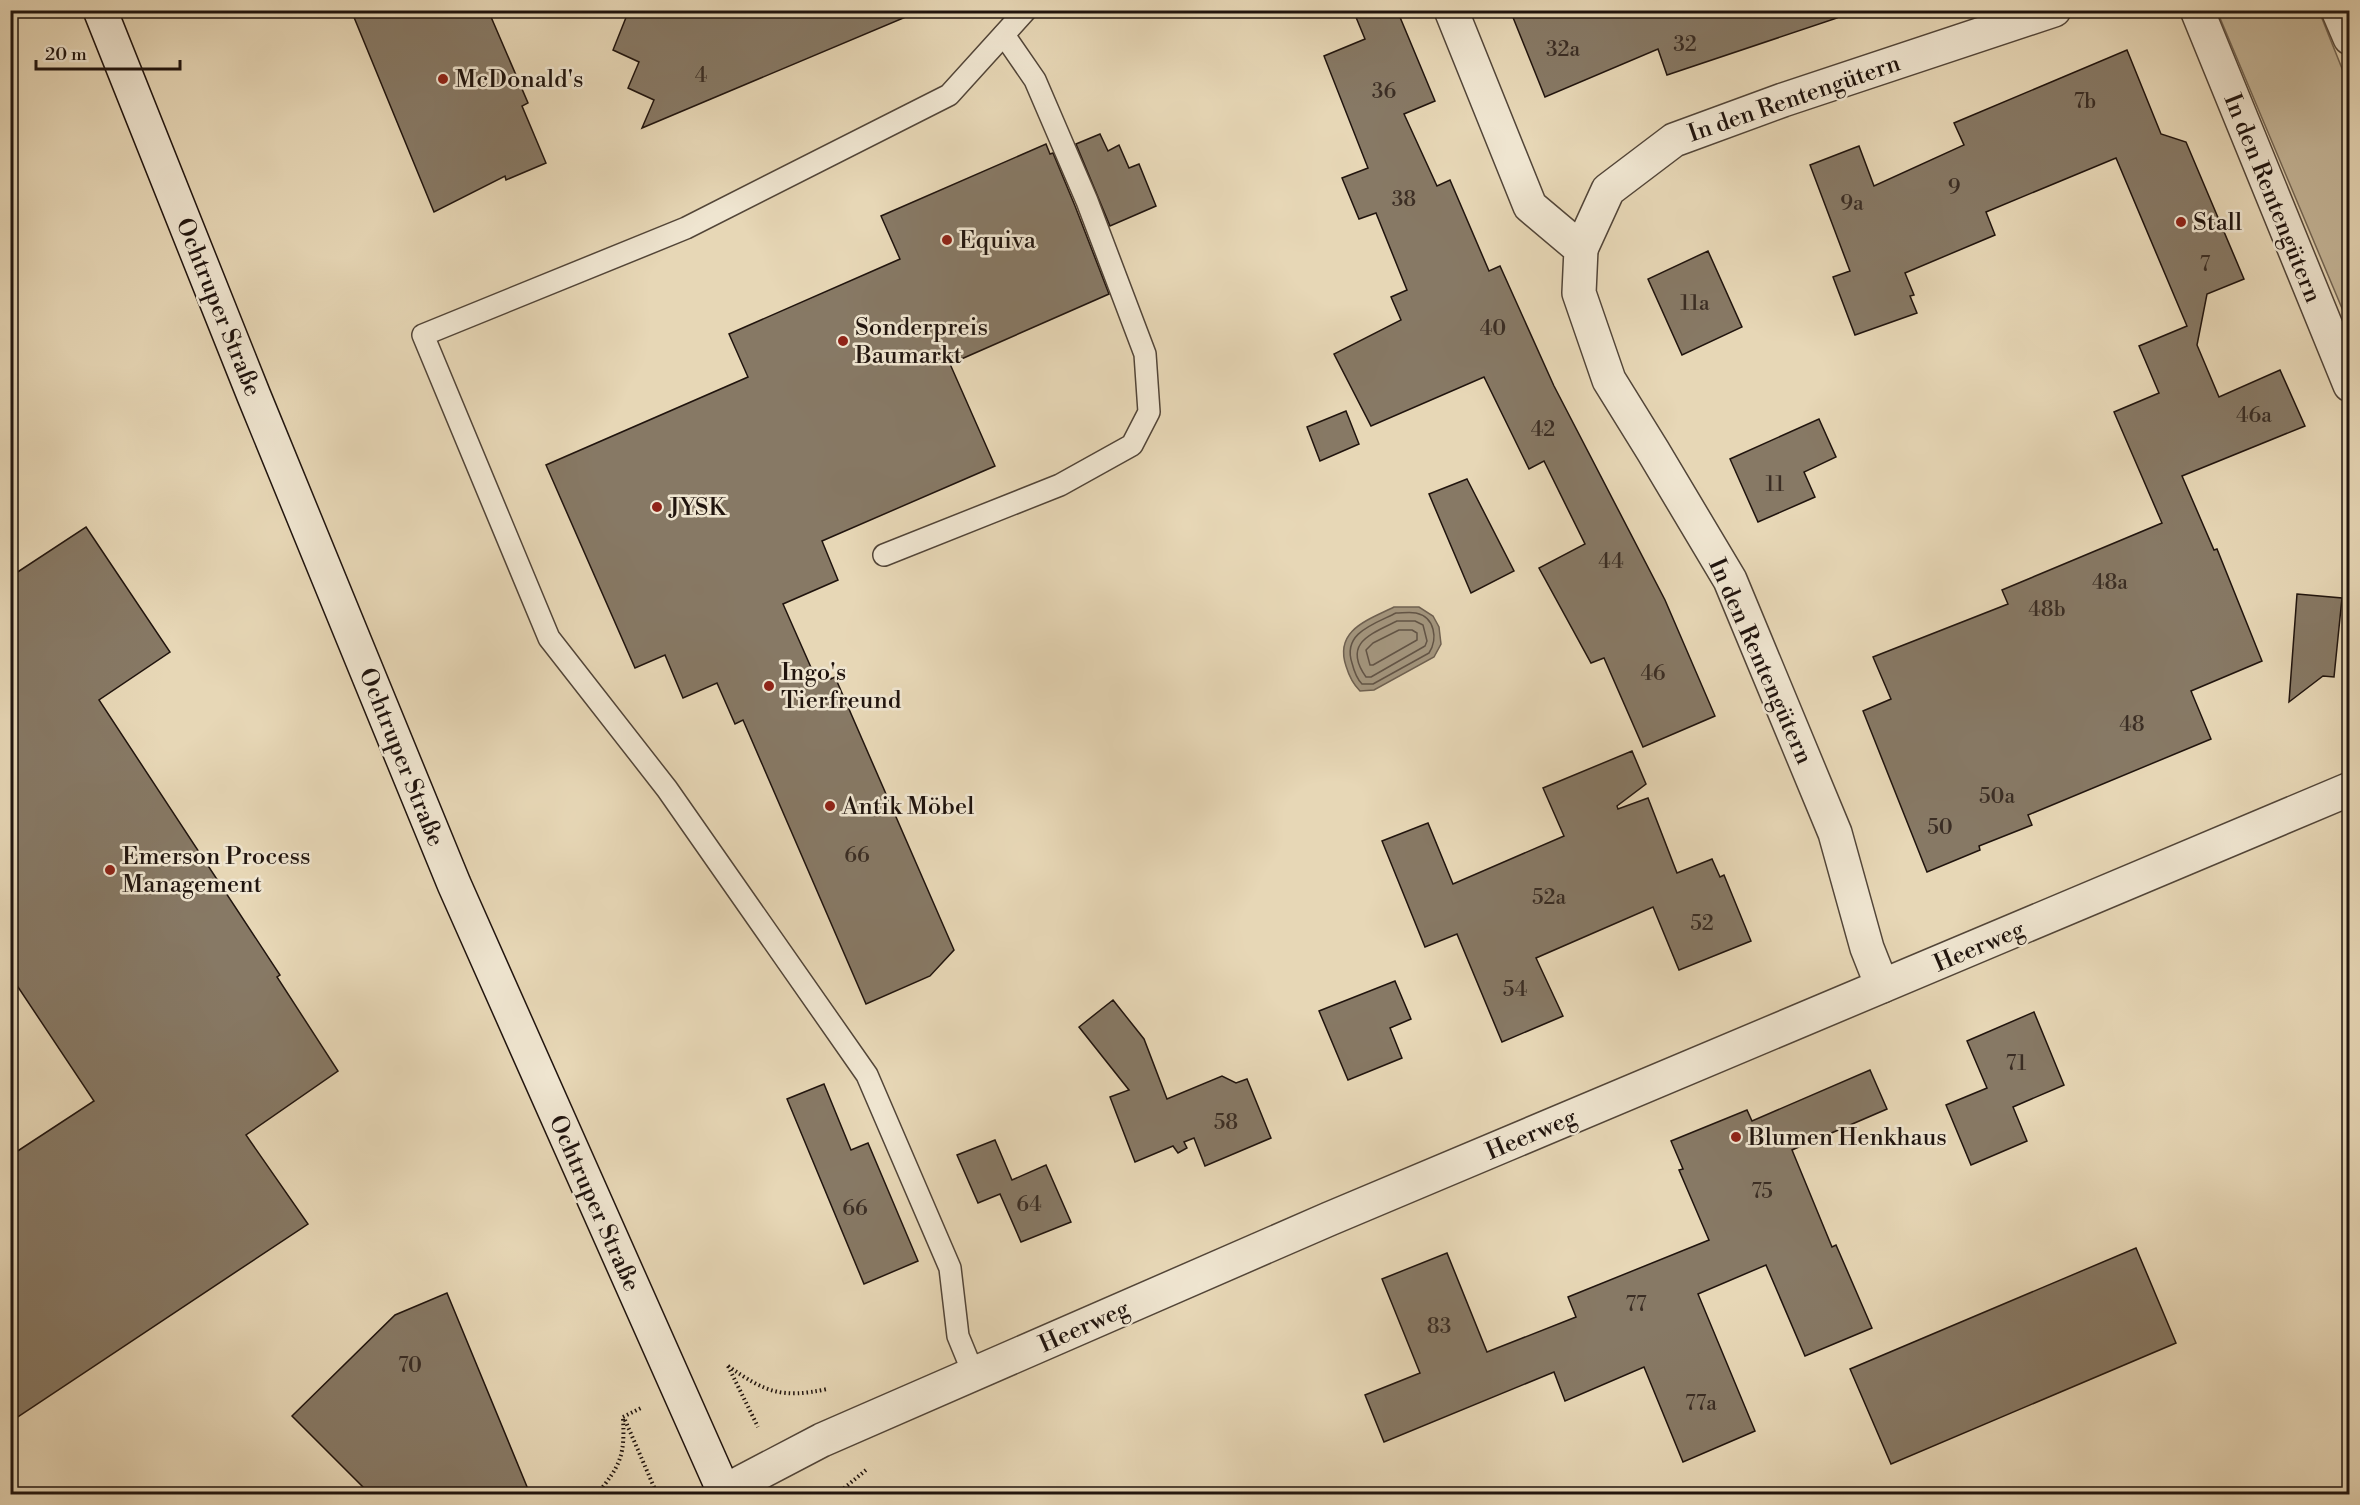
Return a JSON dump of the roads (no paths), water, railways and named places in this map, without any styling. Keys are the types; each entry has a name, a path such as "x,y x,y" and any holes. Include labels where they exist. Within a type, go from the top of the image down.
{"street":[{"name":"Ochtruper Straße","path":"100,10 454,884 722,1494"},
{"path":"1451,10 1530,206 1581,249"},
{"name":"In den Rentengütern","path":"1882,986 1867,948 1835,833 1730,580 1608,380 1579,293 1581,249 1608,190 1674,140 1783,100 2054,10"},
{"name":"In den Rentengütern","path":"2197,10 2349,385"},
{"path":"2338,10 2349,38"},
{"name":"Heerweg","path":"722,1494 822,1440 1329,1219 2349,789"}],"lane":[{"path":"974,1375 958,1336 950,1268 867,1075 667,789 549,638 423,335 686,228 949,95 1026,10"},
{"path":"884,555 1060,486 1132,445 1149,412 1145,354 1087,201 1035,80 1004,35"}],"water":[{"path":"1394,607 1419,607 1433,616 1439,627 1441,644 1434,657 1374,690 1360,691 1347,670 1344,654 1345,643 1349,635 1364,622"}],"place":[{"name":"McDonald's","path":"443,79"},
{"name":"Stall","path":"2181,222"},
{"name":"Equiva","path":"947,240"},
{"name":"Sonderpreis Baumarkt","path":"843,341"},
{"name":"JYSK","path":"657,507"},
{"name":"Ingo's Tierfreund","path":"769,686"},
{"name":"Antik Möbel","path":"830,806"},
{"name":"Emerson Process Management","path":"110,870"},
{"name":"Blumen Henkhaus","path":"1736,1137"}]}
